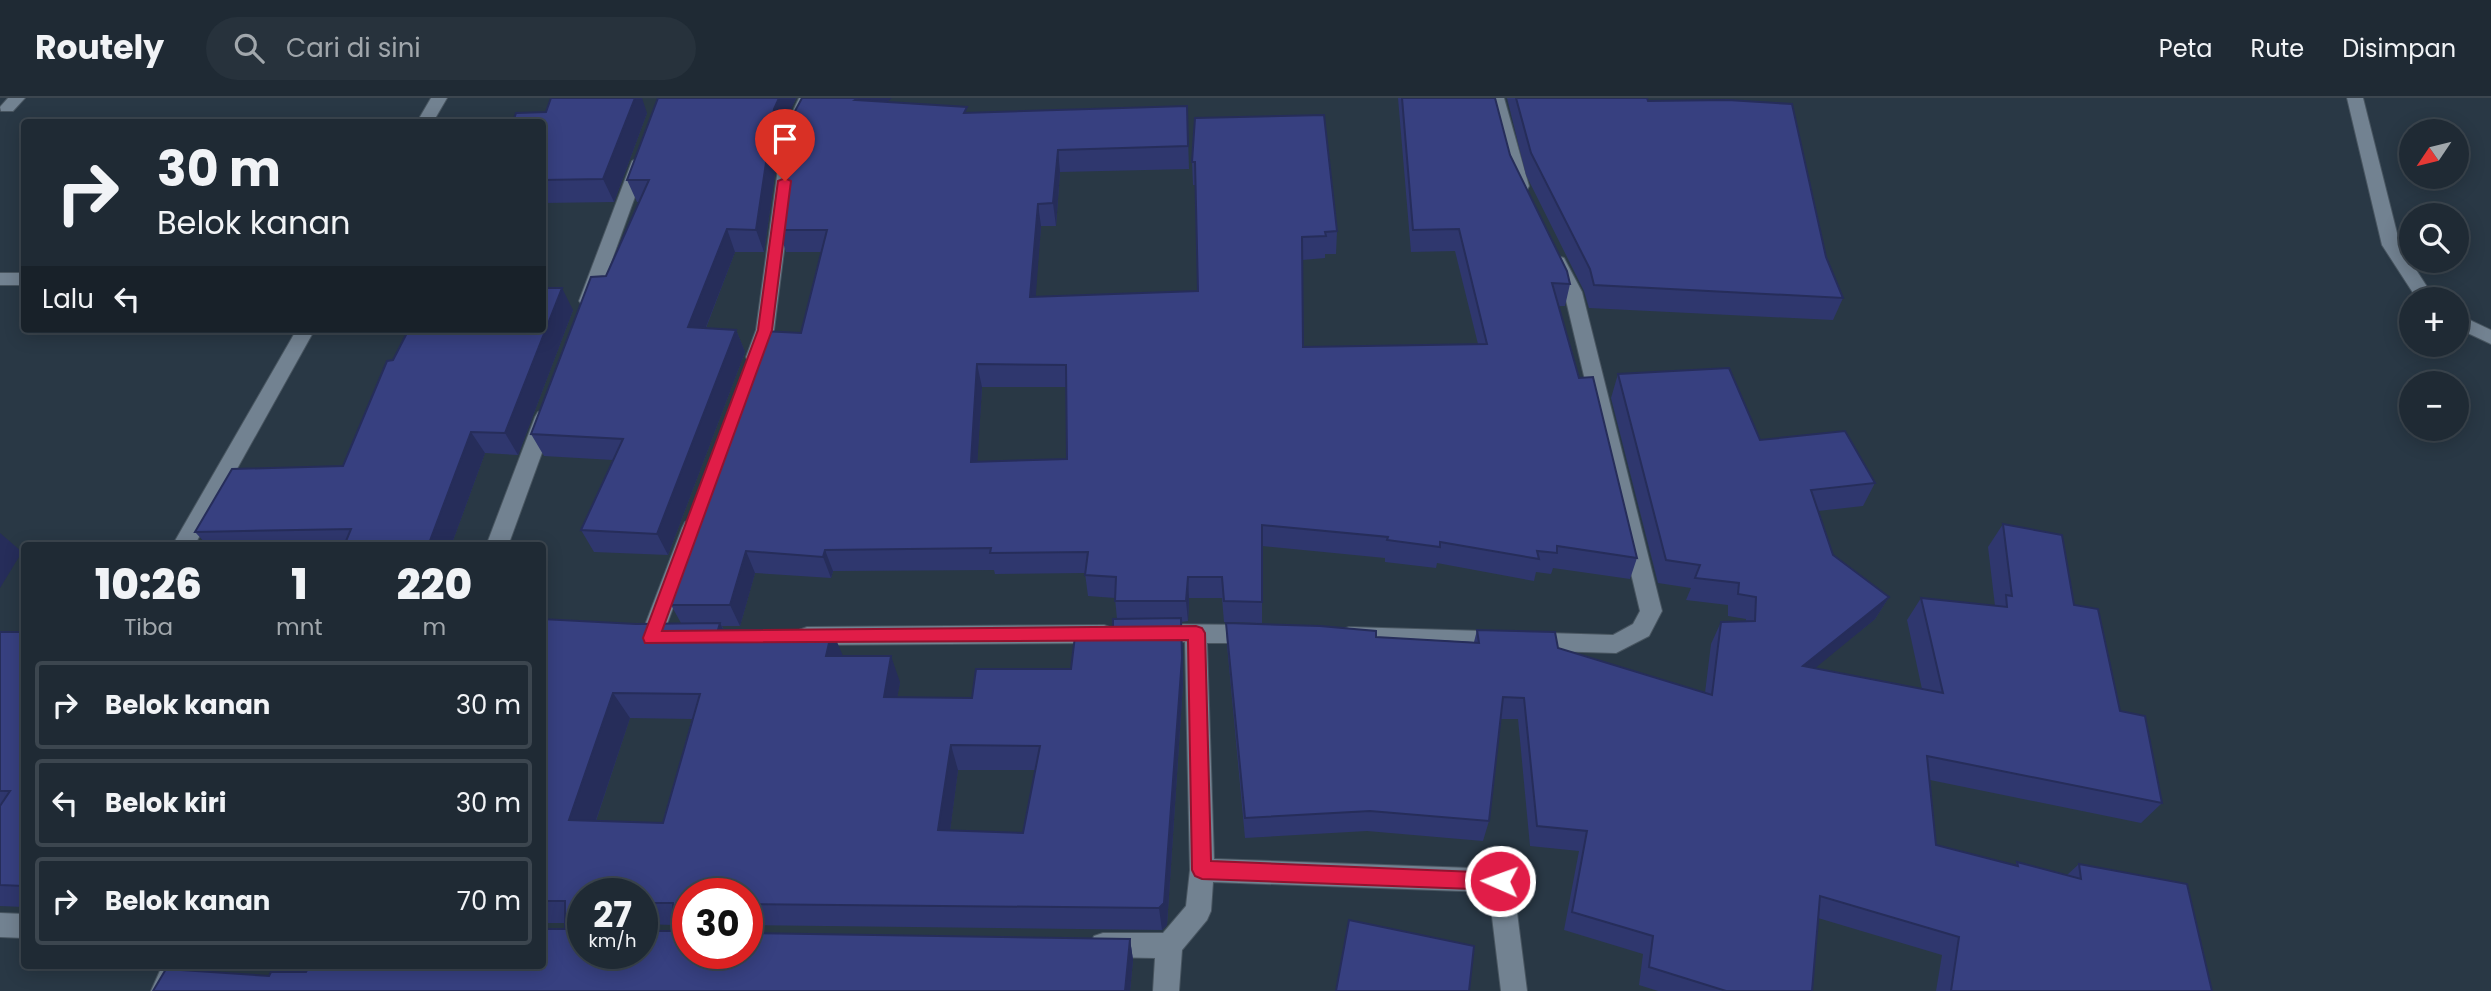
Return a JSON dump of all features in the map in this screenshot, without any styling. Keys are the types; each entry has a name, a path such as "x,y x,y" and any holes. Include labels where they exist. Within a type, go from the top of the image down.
{"street":[{"path":"427,119 439,98"},
{"path":"746,381 765,330 791,132 808,98"},
{"path":"1496,98 1516,176 1527,199"},
{"path":"2355,98 2391,245 2418,287"},
{"path":"583,316 645,149"},
{"path":"1335,635 1616,644 1641,630 1651,611 1648,598 1573,292 1550,246"},
{"path":"0,279 21,279"},
{"path":"2469,326 2491,338"},
{"path":"185,542 304,333"},
{"path":"499,542 550,405"},
{"path":"651,638 699,509"},
{"path":"1166,991 1169,946 1198,911 1202,870 1196,633"},
{"path":"791,636 1279,634"},
{"path":"624,637 679,638"},
{"path":"1202,870 1500,881 1514,991"},
{"path":"0,925 21,926"},
{"path":"1074,945 1169,946"},
{"path":"164,991 175,969"}],"building":[{"path":"551,98 635,98 603,179 546,180 546,119 514,119 516,113 546,112"},
{"path":"658,98 779,98 774,109 756,230 727,229 688,327 736,330 657,534 581,530 623,439 531,434 591,277 606,276 649,180 627,180"},
{"path":"802,98 858,98 855,100 967,107 964,113 1187,106 1188,146 1058,150 1053,203 1038,204 1030,297 1198,291 1195,162 1192,162 1195,118 1324,115 1337,231 1325,232 1326,236 1302,237 1303,347 1487,344 1459,229 1413,230 1402,98 1495,98 1510,155 1567,271 1570,284 1552,283 1579,378 1593,377 1637,558 1557,546 1557,553 1537,551 1539,559 1440,542 1440,547 1387,540 1388,537 1262,525 1262,602 1224,601 1222,577 1188,577 1186,601 1115,601 1116,577 1085,575 1088,552 990,553 991,548 825,550 823,557 746,551 730,605 671,605 690,547 679,546 760,331 801,333 827,230 779,230 795,111","holes":["977,364 1066,365 1067,459 971,462"]},
{"path":"1516,98 1647,98 1648,101 1728,100 1792,104 1826,257 1843,298 1594,285 1590,269 1531,153"},
{"path":"546,288 562,288 546,329"},
{"path":"407,333 544,333 505,433 471,432 430,542 346,542 351,529 195,532 232,469 343,466 387,361 393,360"},
{"path":"1729,368 1760,440 1845,431 1875,483 1811,490 1833,555 1889,597 1803,666 1943,693 1921,598 2007,607 2006,595 2012,596 2003,524 2062,535 2074,605 2098,609 2120,711 2145,716 2162,803 1927,756 1936,845 2081,879 2079,864 2187,884 2212,991 1951,991 1959,937 1820,896 1812,991 1726,991 1649,967 1653,936 1572,912 1587,831 1537,826 1524,698 1503,697 1489,821 1370,811 1245,818 1226,623 1320,626 1376,631 1376,637 1479,643 1477,630 1555,632 1558,648 1712,695 1721,622 1755,621 1756,597 1738,594 1739,583 1695,578 1700,565 1666,560 1618,374"},
{"path":"1181,618 1182,658 1164,903 1159,908 763,904 763,878 672,878 672,903 658,903 658,878 567,878 567,969 658,969 658,931 672,931 672,969 763,969 763,933 1130,939 1125,991 153,991 166,969 269,976 271,972 306,972 308,969 546,969 546,929 565,929 565,901 546,901 546,619 636,624 720,623 718,630 832,630 826,656 891,656 884,697 972,698 976,669 1071,669 1076,628 1113,628 1113,619","holes":["613,693 700,694 663,823 569,820","951,745 1040,746 1023,833 938,830"]},
{"path":"0,632 21,632 21,886 0,885 0,806 10,791 0,791"},
{"path":"1349,920 1474,946 1469,991 1336,991"}],"route":[{"path":"785,181 765,330 651,638 1196,633 1202,870 1500,881"}]}
